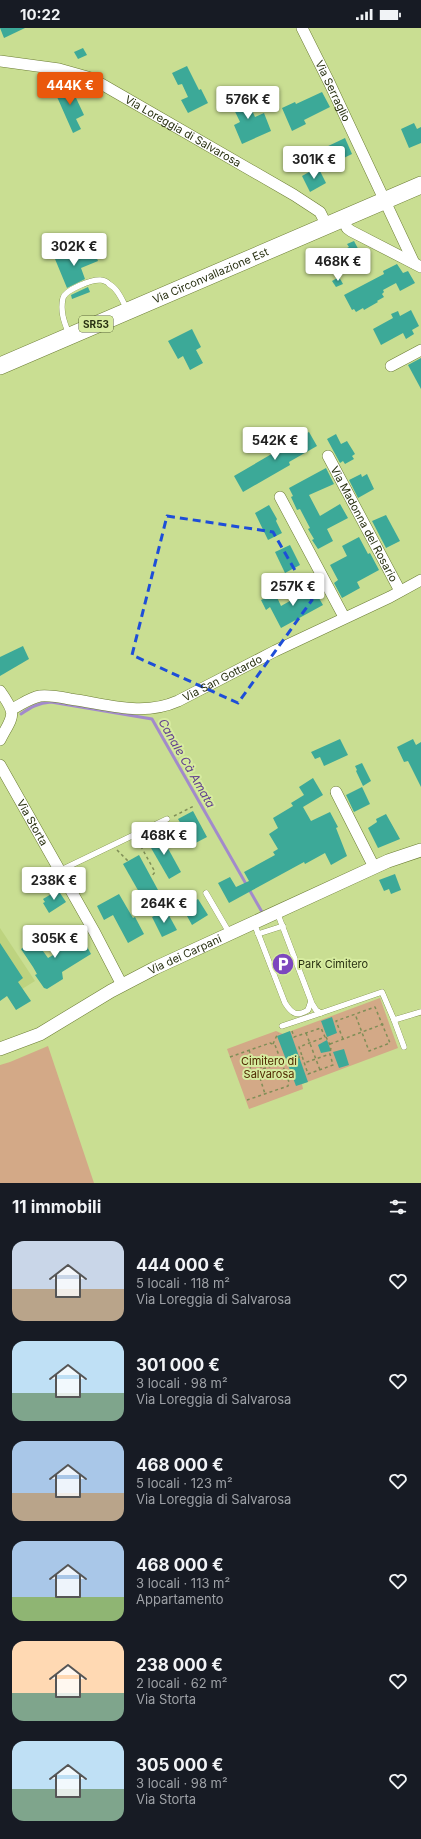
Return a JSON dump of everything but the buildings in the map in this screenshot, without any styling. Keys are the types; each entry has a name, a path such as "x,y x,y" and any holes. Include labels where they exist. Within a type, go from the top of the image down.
{"main road":[{"name":"Via Circonvallazione Est","path":"0,366 421,185"}],"street":[{"name":"Via Serraglio","path":"302,28 330,82 384,201 418,265"},
{"name":"Via Loreggia di Salvarosa","path":"0,61 59,69 96,81 300,199 320,212 327,226"},
{"path":"343,218 349,230 418,265"},
{"path":"391,366 421,350"},
{"name":"Via Madonna del Rosario","path":"328,456 400,591"},
{"path":"280,497 344,617"},
{"name":"Via San Gottardo","path":"12,709 29,699 45,696 136,709 153,709 162,707 186,698 344,617 421,580"},
{"path":"0,691 12,709 12,716 0,740"},
{"name":"Via Storta","path":"0,765 95,933 122,985"},
{"path":"336,792 374,867"},
{"name":"Via dei Carpani","path":"0,1049 28,1039 46,1030 122,985 155,968 230,934 256,929 277,912 374,867 421,850"}],"lane":[{"path":"69,336 61,314 63,297 65,294 82,284 100,280 109,284 119,293 128,311"},
{"path":"59,871 167,820"},
{"path":"206,893 230,934"},
{"path":"277,912 311,1001 316,1010 321,1013"},
{"path":"283,926 256,929 285,1003 290,1011 295,1015 302,1014 308,1010 311,1001"},
{"path":"282,1026 382,992 404,1047"},
{"path":"394,1020 421,1012"}],"path":[{"path":"167,820 194,806"},
{"path":"135,835 155,872 151,877"},
{"path":"114,844 128,861"},
{"path":"343,1039 336,1021 355,1014 375,1007 390,1043 369,1051 355,1014"},
{"path":"330,1044 394,1020"},
{"path":"273,1044 282,1026"},
{"path":"292,1031 294,1037 321,1028 330,1044 330,1054 333,1065 308,1074 299,1047 325,1037"},
{"path":"306,1033 320,1070"},
{"path":"230,1057 270,1042 275,1045 289,1082 288,1086 247,1100"},
{"path":"249,1050 254,1065"},
{"path":"304,1063 330,1054"},
{"path":"263,1069 302,1056"},
{"path":"254,1065 258,1065 263,1069"},
{"path":"254,1065 250,1070 250,1075 253,1078 260,1078"},
{"path":"263,1069 263,1073 260,1078 265,1094"}],"highlighted area":[{"path":"167,516 273,532 312,600 238,703 132,655"}],"shaded area":[{"path":"0,928 35,981 22,989 0,985"}],"green space":[{"name":"Cimitero di Salvarosa","path":"380,998 398,1048 302,1084 303,1089 249,1109 227,1049 276,1031 283,1034"},
{"path":"48,1046 94,1183 0,1183 0,1065"}],"waterway":[{"name":"Canale Cà Amata","path":"21,714 42,703 51,702 152,719 262,912"}],"place":[{"name":"Park Cimitero","path":"283,964"}]}
